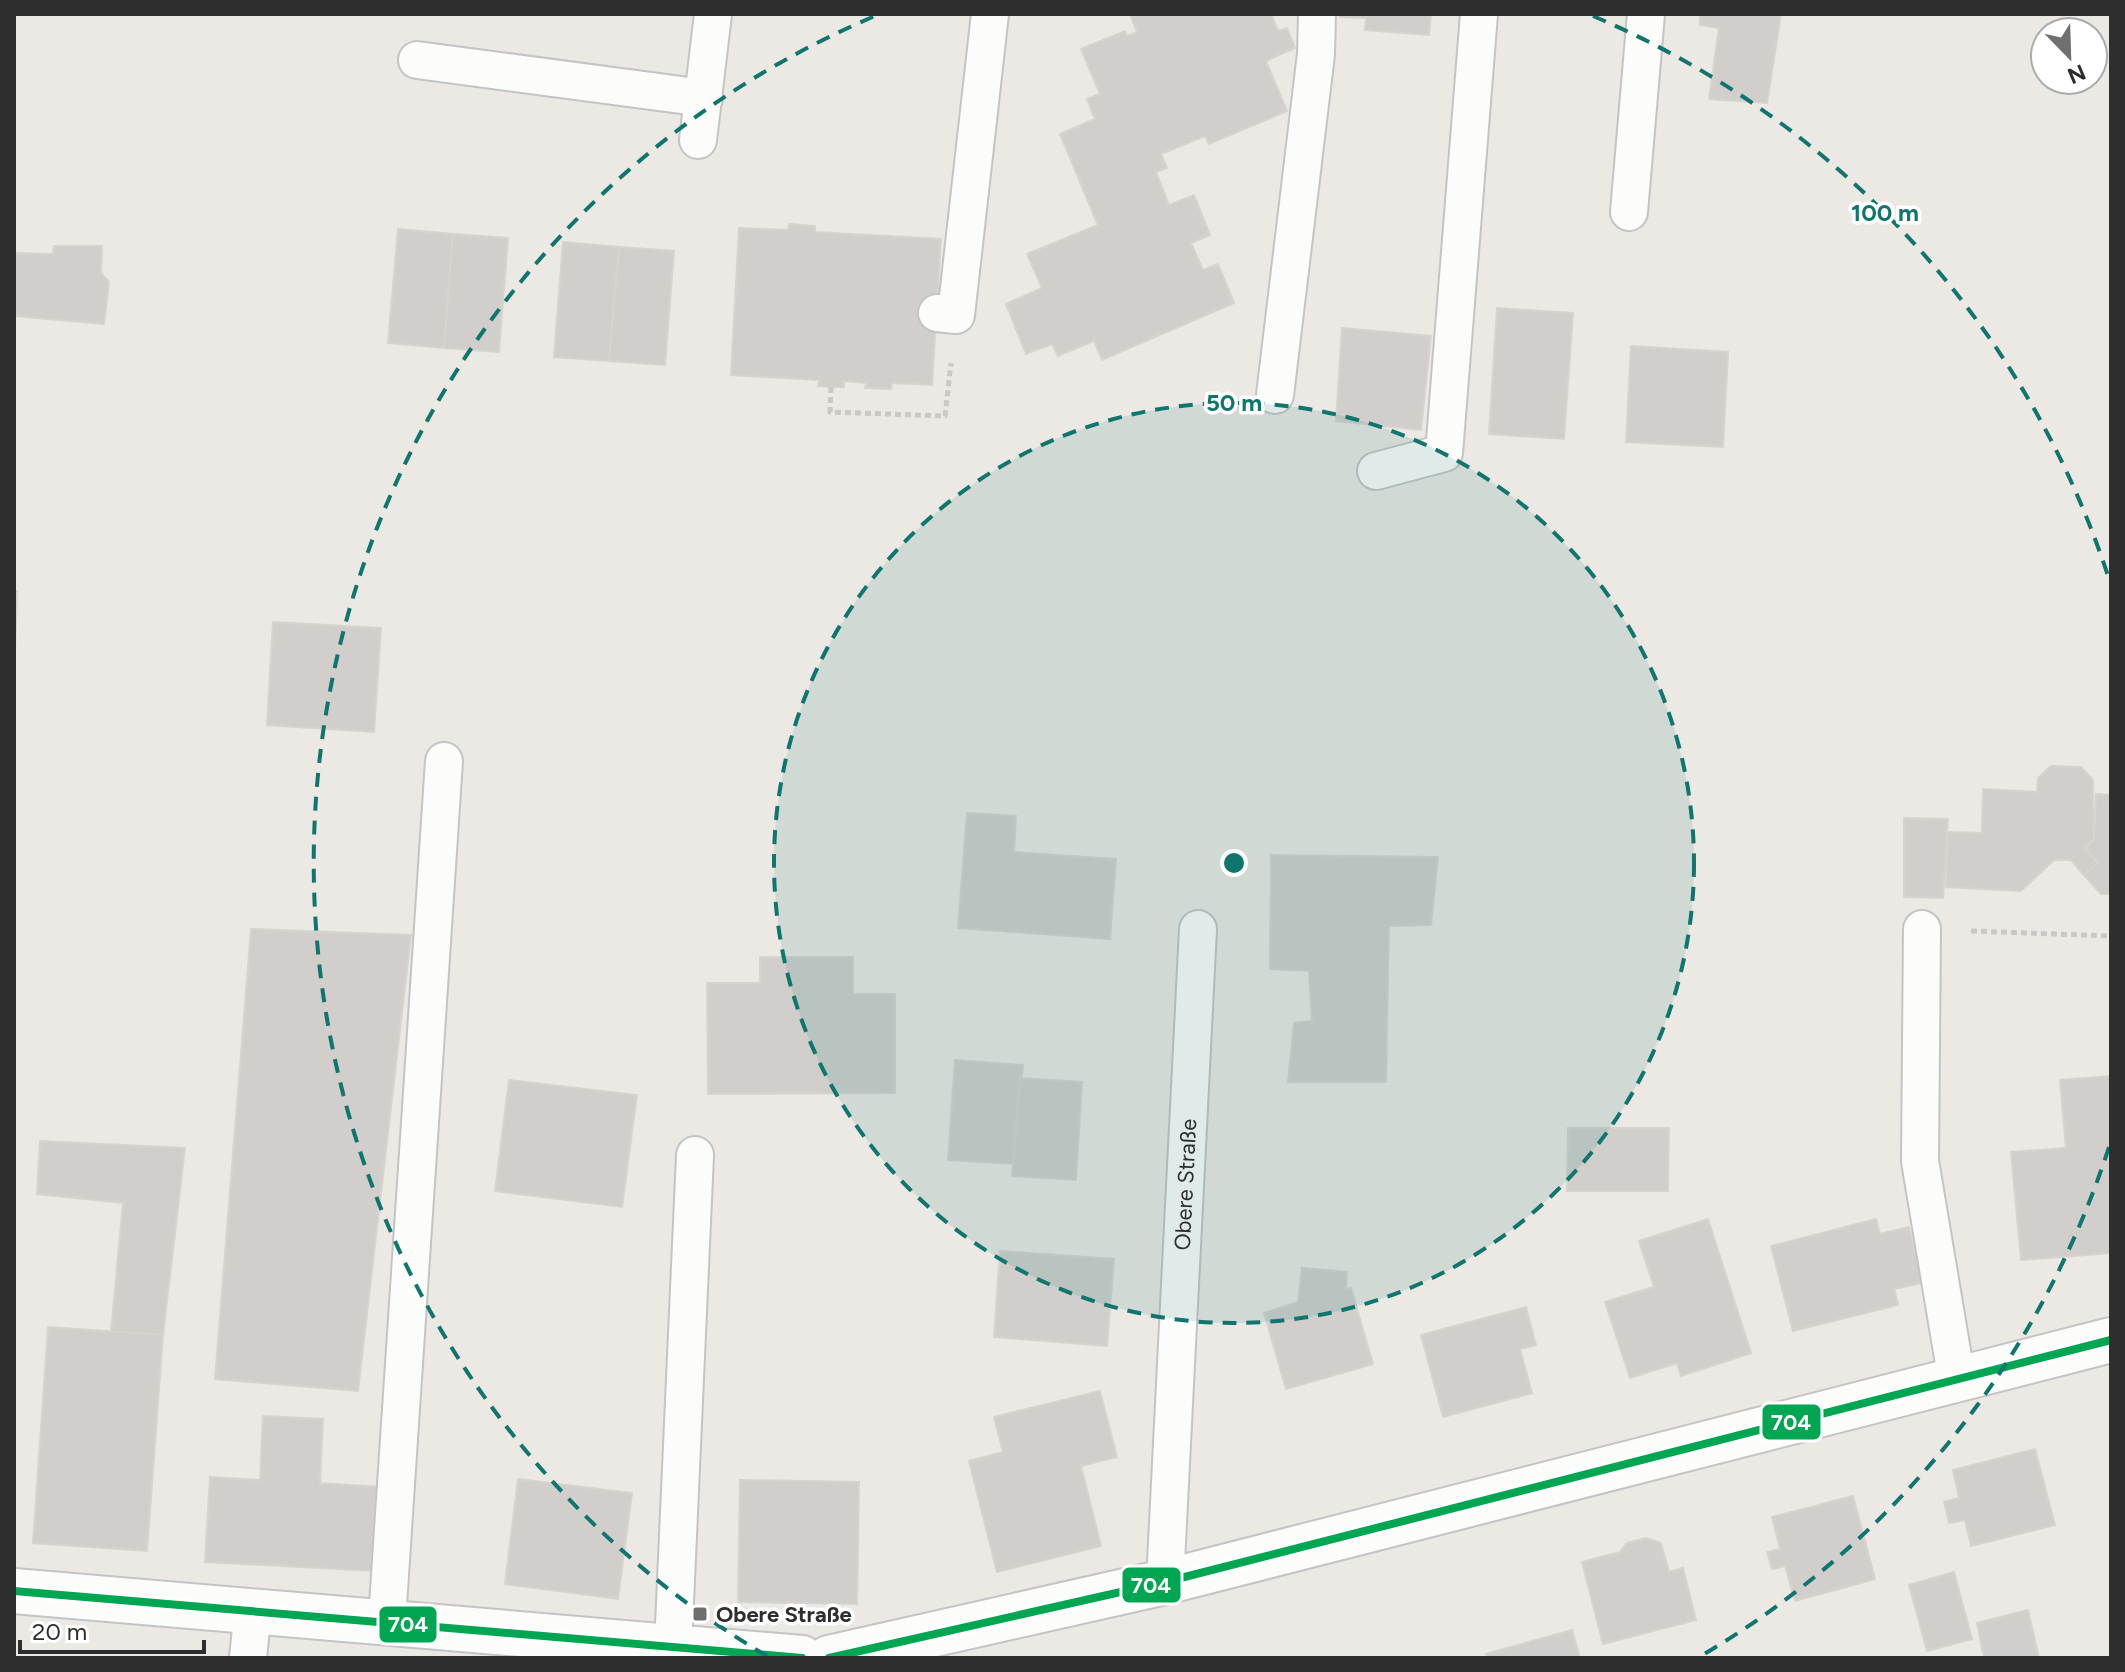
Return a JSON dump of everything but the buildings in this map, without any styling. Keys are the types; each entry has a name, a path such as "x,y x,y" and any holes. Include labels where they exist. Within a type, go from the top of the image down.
{"street":[{"path":"829,1658 882,1653 2111,1340"},
{"path":"14,1591 387,1620 516,1645 673,1647 802,1658"}],"lane":[{"path":"698,140 713,14"},
{"path":"946,314 990,14"},
{"path":"1275,395 1316,54 1317,14"},
{"path":"1376,471 1444,453 1479,14"},
{"path":"1629,212 1646,14"},
{"path":"417,60 704,98"},
{"path":"387,1620 444,761"},
{"name":"Obere Straße","path":"1165,1582 1198,929"},
{"path":"1922,929 1920,1161 1957,1381"},
{"path":"673,1647 695,1155"},
{"path":"248,1658 253,1609"}],"path":[{"path":"831,387 830,412 945,416 946,314"},
{"path":"1922,929 2111,936"}],"transit line":[{"name":"704","path":"829,1658 1165,1582 2111,1340"},
{"name":"704","path":"14,1591 802,1658"}],"place":[{"name":"Obere Straße","path":"700,1614"}]}
